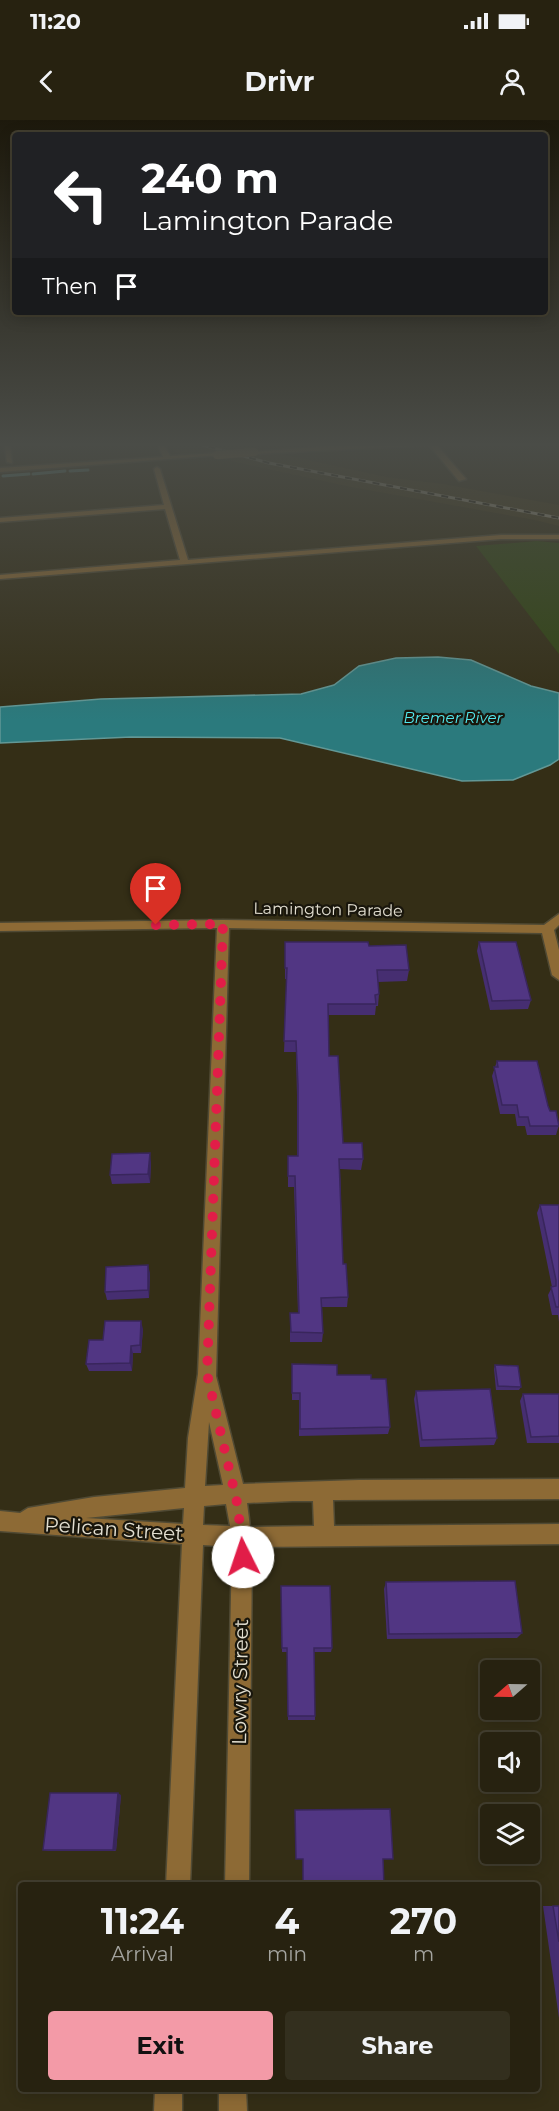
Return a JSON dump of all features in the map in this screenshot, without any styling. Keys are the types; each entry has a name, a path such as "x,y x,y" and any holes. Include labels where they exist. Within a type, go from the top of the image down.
{"street":[{"path":"177,536 185,562"},
{"path":"0,578 519,536 559,537"},
{"path":"559,918 547,929 559,975"},
{"name":"Lamington Parade","path":"0,927 223,924 547,929"},
{"name":"Lowry Street","path":"178,1882 197,1438 207,1374 223,924"},
{"name":"Lowry Street","path":"207,1374 235,1493 242,1537 237,1882"},
{"name":"Pelican Street","path":"5,1521 91,1506 235,1493 559,1489"},
{"path":"322,1491 325,1536"},
{"name":"Pelican Street","path":"5,1521 114,1531 242,1537 559,1534"},
{"path":"168,2111 169,2092"},
{"path":"233,2092 233,2111"}],"green space":[{"path":"537,541 559,543 559,654 476,546"}],"water":[{"name":"Bremer River","path":"438,657 471,660 531,686 559,693 559,759 513,780 462,781 280,738 131,737 0,743 0,707 101,699 301,694 334,685 359,666 396,658"}],"building":[{"path":"285,942 368,942 369,946 406,945 409,970 377,970 379,994 375,995 376,1004 328,1004 329,1056 338,1056 343,1143 362,1143 363,1159 339,1159 343,1264 346,1264 348,1297 321,1298 323,1333 291,1332 290,1313 299,1313 295,1176 288,1176 288,1156 298,1156 298,1085 296,1041 284,1041 287,968 285,968"},
{"path":"479,942 516,942 531,1000 492,1001"},
{"path":"497,1061 537,1061 548,1106 550,1111 556,1111 559,1126 530,1126 528,1117 519,1117 517,1105 502,1105 494,1067 498,1067"},
{"path":"150,1153 148,1174 110,1175 112,1154"},
{"path":"540,1205 559,1205 559,1307 556,1307 551,1287 556,1286 556,1280"},
{"path":"148,1265 148,1290 105,1292 106,1267"},
{"path":"105,1321 141,1321 140,1345 131,1346 130,1363 86,1364 89,1340 103,1340"},
{"path":"292,1364 337,1365 337,1375 371,1375 371,1379 386,1379 390,1427 300,1429 300,1393 292,1393"},
{"path":"495,1365 518,1366 521,1387 498,1386"},
{"path":"490,1389 497,1438 422,1440 416,1391"},
{"path":"523,1394 559,1394 559,1436 531,1437"},
{"path":"515,1581 522,1633 389,1634 386,1582"},
{"path":"281,1586 330,1586 332,1648 314,1648 315,1716 288,1716 287,1648 282,1648"},
{"path":"50,1793 118,1793 113,1850 43,1850"},
{"path":"390,1809 393,1859 383,1859 384,1882 303,1882 303,1859 296,1859 295,1810"},
{"path":"553,1906 559,1906 559,1942"}],"route":[{"path":"156,925 223,924 207,1374 238,1507 243,1557"}]}
